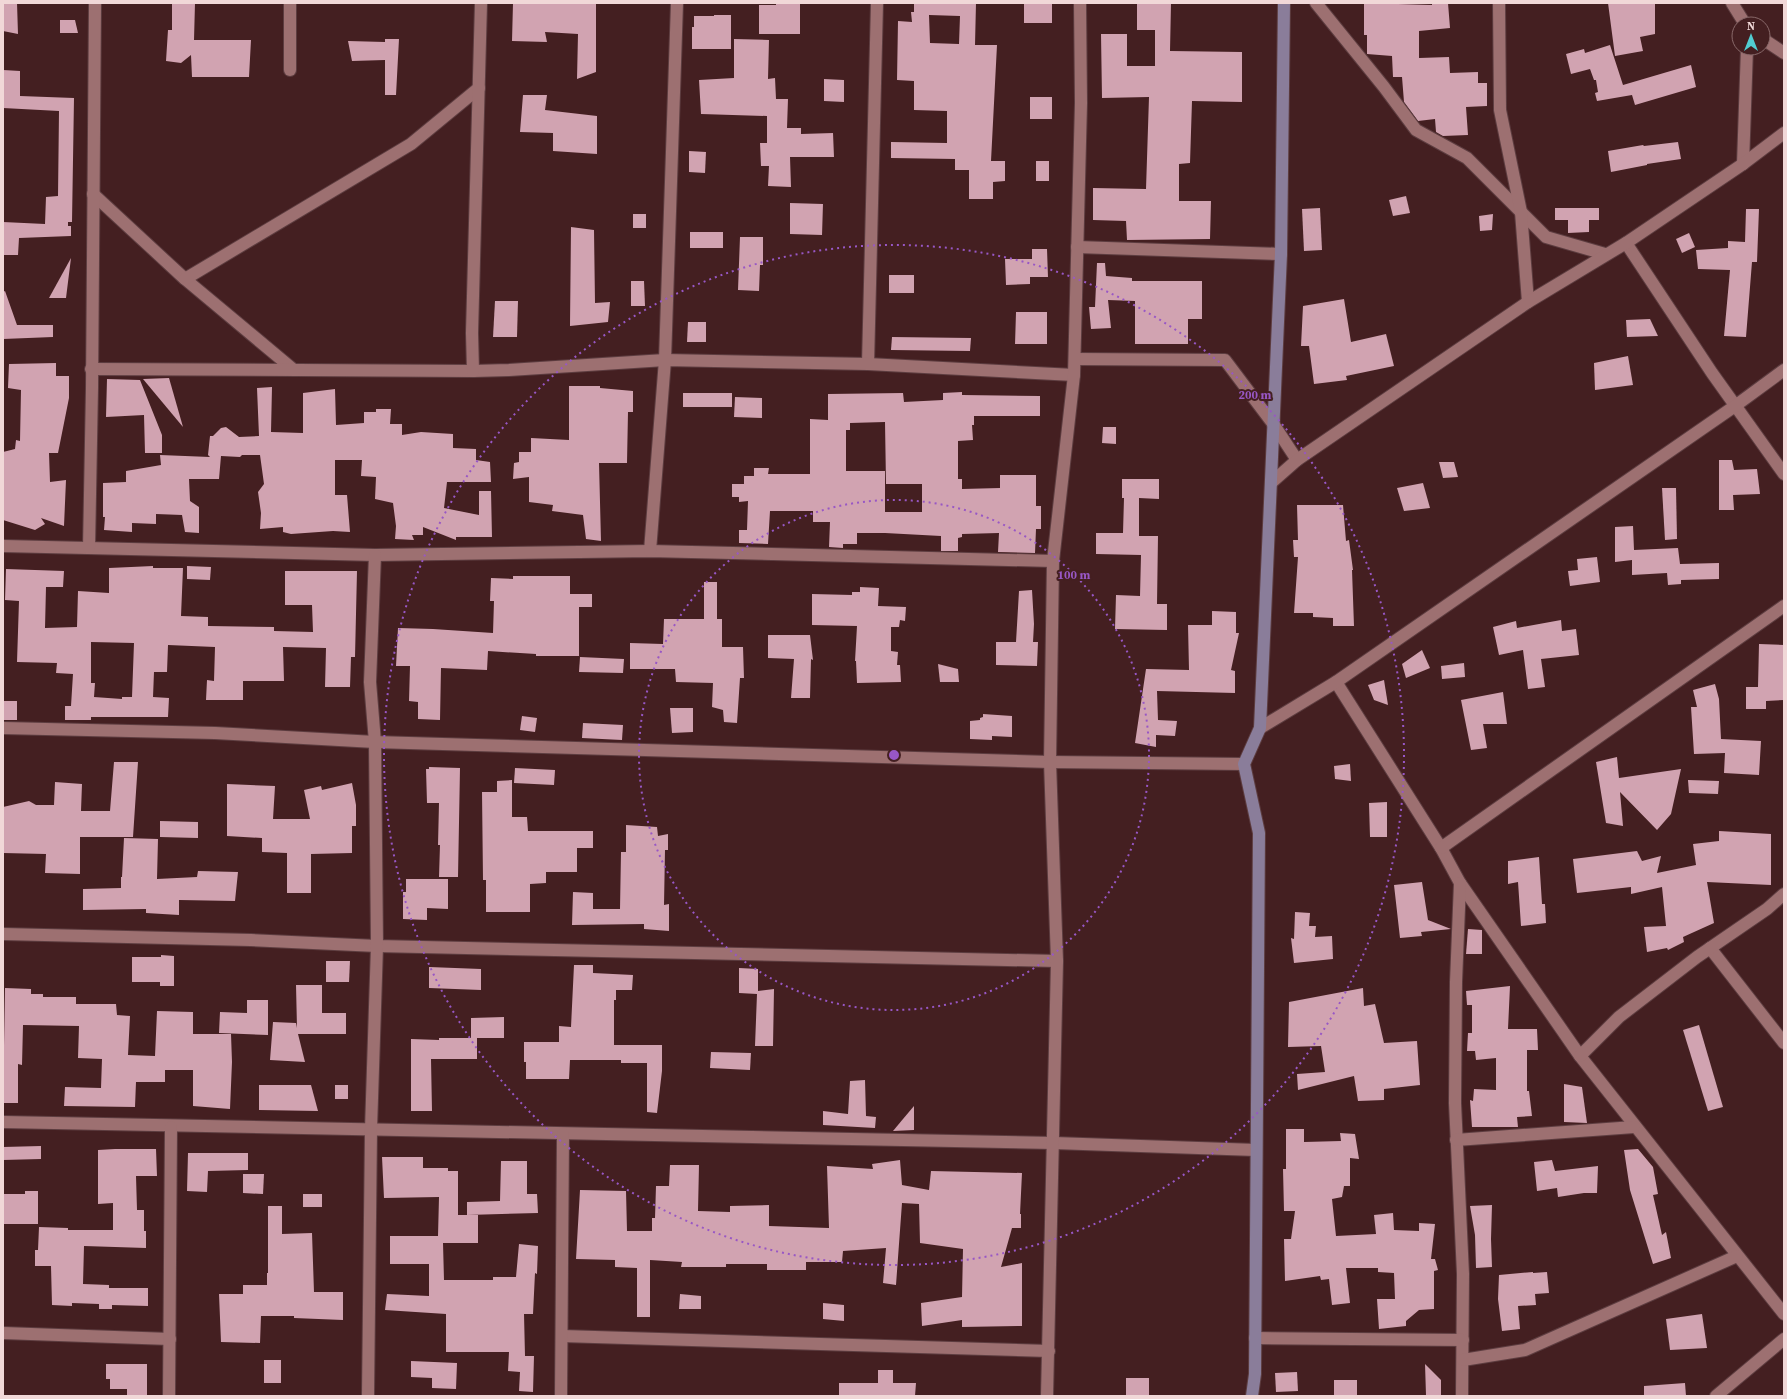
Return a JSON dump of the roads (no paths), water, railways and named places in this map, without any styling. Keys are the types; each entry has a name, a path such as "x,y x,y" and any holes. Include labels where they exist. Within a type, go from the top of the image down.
{"street":[{"path":"89,548 96,3"},
{"path":"290,3 290,70"},
{"path":"473,371 472,332 481,3"},
{"path":"650,551 665,360 677,3"},
{"path":"868,364 877,3"},
{"path":"1047,1396 1057,961 1050,762 1053,561 1075,359 1081,103 1080,3"},
{"path":"1252,1396 1255,1338 1259,834 1244,764 1260,728 1281,254 1284,3"},
{"path":"1316,3 1384,87 1416,130 1467,158 1546,237 1605,254"},
{"path":"1499,3 1500,110 1521,212 1528,302"},
{"path":"1732,3 1739,16"},
{"path":"1771,45 1784,53"},
{"path":"1743,164 1747,56"},
{"path":"185,279 411,144 479,88"},
{"path":"1272,482 1297,460 1528,302 1605,254 1626,243 1743,164 1784,133"},
{"path":"93,194 185,279 294,370"},
{"path":"1626,243 1735,406 1784,474"},
{"path":"1077,247 1281,254"},
{"path":"1075,359 1225,360 1274,425 1297,460"},
{"path":"91,369 473,371 665,360 868,364 1074,375"},
{"path":"1260,728 1336,682 1735,406 1784,370"},
{"path":"3,546 375,555 650,551 1053,561"},
{"path":"368,1396 371,1130 377,946 375,742 370,682 375,555"},
{"path":"1441,848 1784,606"},
{"path":"1336,682 1441,848 1460,883 1580,1056 1634,1127 1784,1314"},
{"path":"3,728 215,733 375,742 1050,762 1244,764"},
{"path":"1460,883 1456,982 1454,1103 1463,1274 1462,1396"},
{"path":"1580,1056 1619,1017 1710,948 1767,909 1784,894"},
{"path":"3,934 251,940 377,946 1057,961"},
{"path":"1710,948 1784,1043"},
{"path":"3,1122 171,1127 1054,1143 1256,1150"},
{"path":"169,1396 171,1127"},
{"path":"1456,1140 1634,1127"},
{"path":"561,1396 563,1134"},
{"path":"1463,1360 1525,1350 1737,1256"},
{"path":"3,1333 170,1339"},
{"path":"562,1336 1049,1351"},
{"path":"1255,1338 1463,1340"},
{"path":"1716,1396 1784,1339"}]}
